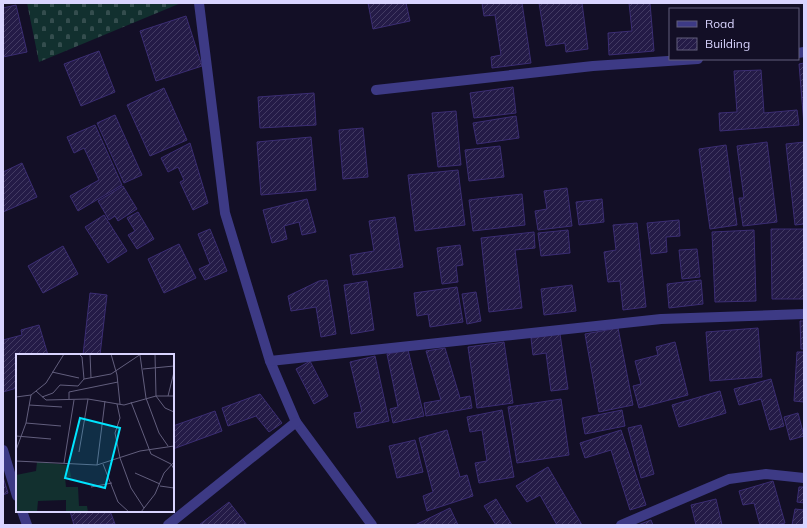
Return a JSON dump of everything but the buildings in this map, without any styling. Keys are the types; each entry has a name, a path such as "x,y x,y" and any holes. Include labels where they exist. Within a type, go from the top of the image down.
{"street":[{"path":"199,3 225,213 270,361 296,422 372,525"},
{"path":"376,90 593,66 683,60"},
{"path":"270,361 661,319 804,314"},
{"path":"168,525 296,422"},
{"path":"3,450 16,493"},
{"path":"621,525 729,480 766,474 804,478"},
{"path":"22,512 27,525"}],"green space":[{"path":"27,3 181,3 39,62"}]}
